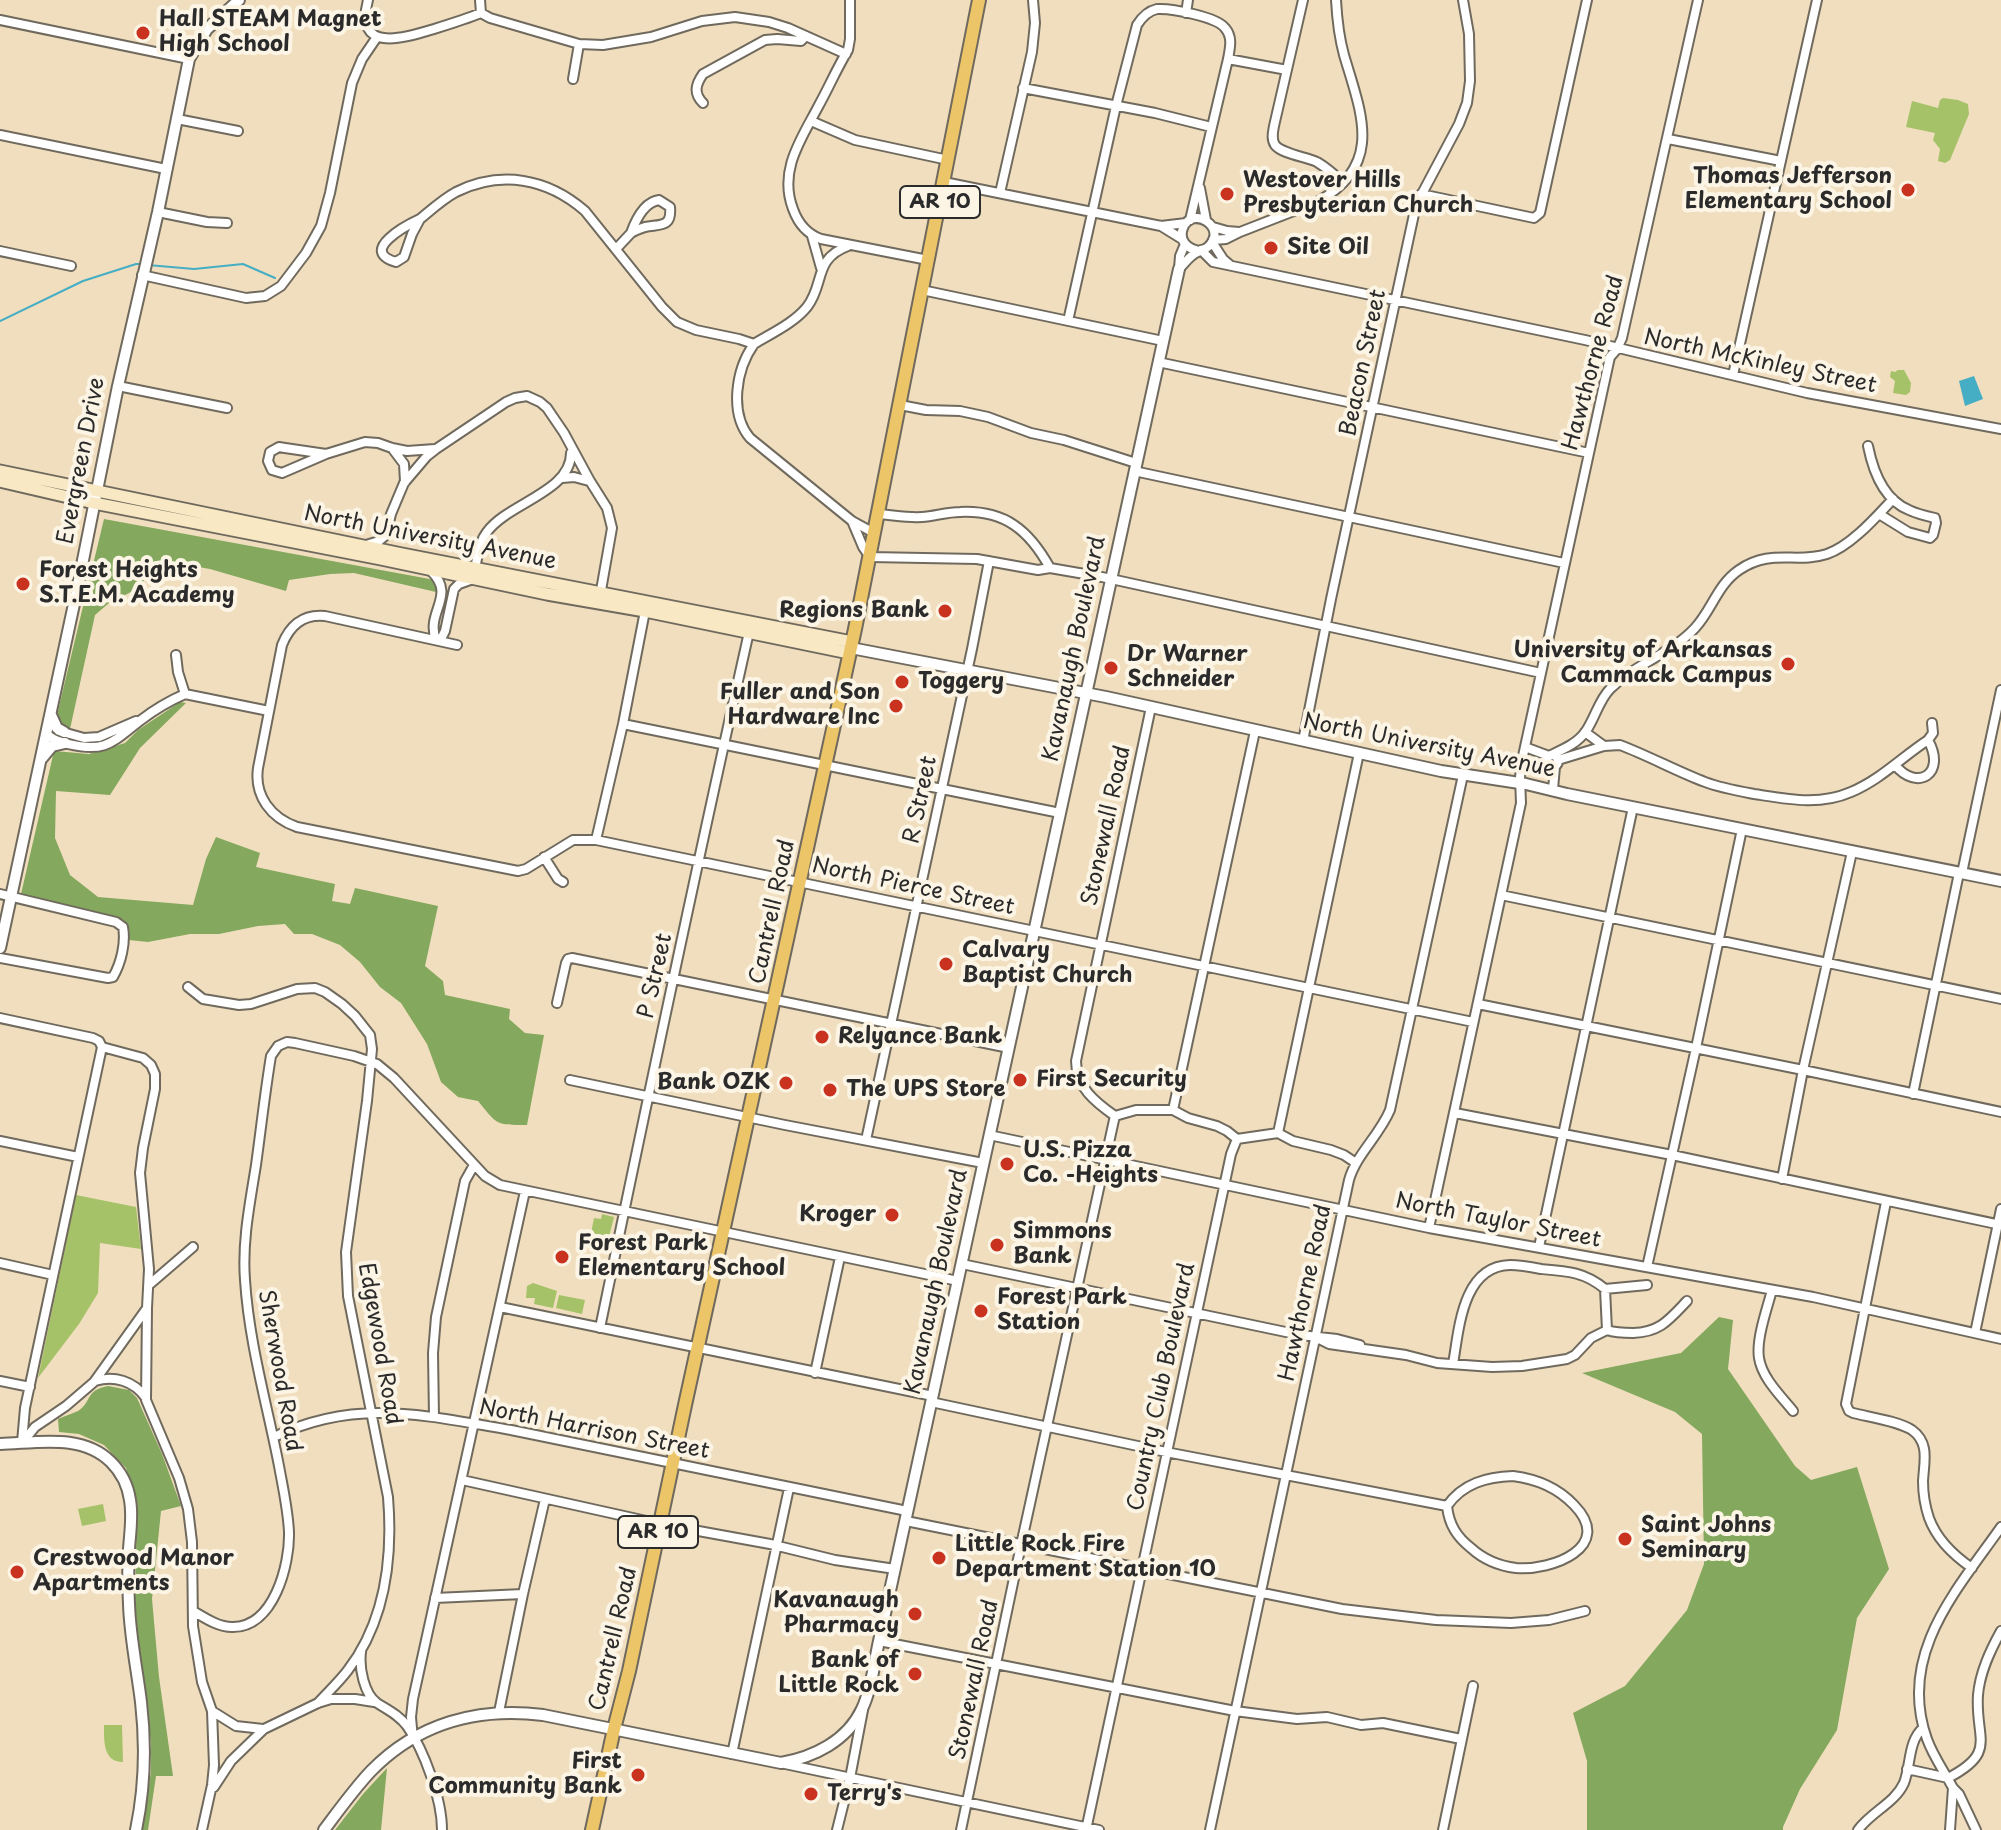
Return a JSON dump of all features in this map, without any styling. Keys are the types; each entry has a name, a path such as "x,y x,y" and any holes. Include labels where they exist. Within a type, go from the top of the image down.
{"main road":[{"name":"Cantrell Road","path":"592,1830 851,648 979,0"},
{"name":"North University Avenue","path":"0,471 95,497 430,569 474,574 851,648"},
{"name":"North University Avenue","path":"0,481 365,546 474,574"},
{"name":"North University Avenue","path":"600,598 645,611 749,632 851,648"}],"street":[{"name":"Evergreen Drive","path":"0,948 6,895 41,759 189,59 207,29 239,0"},
{"path":"368,0 367,22 371,32 390,40 481,13 579,44 603,45 651,37 726,17 769,22 846,54"},
{"path":"480,0 481,13"},
{"path":"850,0 850,39 846,54 793,154 787,182 795,215 812,236 821,268 806,308 793,320 754,344 747,356 738,394 738,412 750,438 852,521 874,533"},
{"path":"1000,193 1034,38 1033,0"},
{"path":"1186,13 1188,0"},
{"path":"1303,0 1273,138 1275,145 1318,163 1343,183"},
{"path":"1213,241 1226,239 1317,202 1327,197 1349,175 1359,155 1363,123 1342,44 1336,0"},
{"name":"Beacon Street","path":"1303,741 1416,205 1467,103 1469,34 1463,0"},
{"path":"1421,194 1538,217 1587,0"},
{"name":"Hawthorne Road","path":"1429,1228 1521,803 1521,765 1564,563 1610,357 1622,338 1698,0"},
{"path":"1733,375 1817,0"},
{"path":"1068,321 1116,106 1140,20 1156,9 1214,20 1224,26 1230,36 1228,59 1200,184 1182,234 1189,248 1200,251"},
{"path":"0,20 189,59"},
{"path":"703,103 696,89 703,74 765,40 801,41 806,36"},
{"path":"144,268 246,298 265,296 281,286 306,253 321,226 352,83 362,59 377,37"},
{"path":"573,79 579,44"},
{"path":"1228,59 1287,70"},
{"path":"1023,88 1211,127"},
{"path":"177,119 238,131"},
{"path":"811,121 855,140 948,160"},
{"path":"0,135 166,169"},
{"path":"1668,139 1781,161"},
{"path":"420,219 404,257 396,262 389,260 384,252 386,240 453,194 497,179 545,187 566,196 585,211 677,322 696,330 754,344"},
{"path":"944,182 1161,226 1201,218 1227,231 1240,232"},
{"path":"1179,269 1187,260 1209,247 1215,233 1200,184"},
{"path":"616,249 631,233 648,204 659,200 669,205 671,214 663,224 631,233"},
{"path":"158,212 227,223"},
{"path":"1161,226 1184,241"},
{"path":"812,236 848,246 928,260"},
{"path":"1179,269 1184,241"},
{"path":"1213,241 1223,259 1231,265"},
{"path":"821,268 848,246"},
{"path":"0,251 71,266"},
{"name":"North McKinley Street","path":"1200,251 1213,262 1585,340 1807,393 2001,429"},
{"name":"Kavanaugh Boulevard","path":"324,1830 374,1769 401,1746 453,1721 499,1712 543,1715 781,1763 831,1744 856,1719 864,1703 879,1641 1179,269"},
{"path":"922,290 1163,341"},
{"path":"1158,362 1589,453"},
{"path":"118,386 227,408"},
{"path":"404,483 436,449 506,402 519,396 540,402 564,433 607,508 611,536 600,598"},
{"path":"900,405 988,417 1031,433 1064,440 1135,467 1350,518 1564,563"},
{"path":"326,454 279,447 270,452 268,461 272,470 282,473 326,454 365,442 414,451 436,449"},
{"path":"1868,446 1874,470 1893,499 1908,510 1935,518 1933,535 1930,538 1912,534 1879,514"},
{"path":"365,546 386,535 404,483 404,464 392,448"},
{"path":"436,640 445,631 454,589 474,574 481,544 489,529 562,478 571,463 571,449"},
{"path":"562,478 590,481"},
{"path":"1553,760 1585,732 1609,690 1626,675 1689,634 1720,588 1739,570 1762,559 1830,553 1847,542 1893,499"},
{"path":"878,514 918,517 963,512 1002,519 1029,536 1050,568"},
{"path":"852,521 870,557 989,561 1038,570 1050,568 1541,673"},
{"path":"386,535 402,554"},
{"name":"R Street","path":"866,1140 989,561"},
{"path":"430,569 442,587 433,636 436,640 457,645"},
{"path":"596,840 645,611"},
{"name":"North Pierce Street","path":"436,640 314,615 292,627 286,635 257,782 261,797 283,821 326,833 522,871 573,840 596,840 1473,1022"},
{"name":"P Street","path":"600,1328 749,632"},
{"name":"North University Avenue","path":"851,648 1151,707 1463,775 1553,789 2001,881"},
{"path":"176,655 185,694"},
{"path":"1913,1094 2001,690"},
{"path":"50,714 65,737 90,748 106,745 124,735 142,719 185,694 269,711"},
{"name":"Stonewall Road","path":"961,1830 1115,1116 1090,1096 1078,1078 1077,1050 1151,707"},
{"path":"1525,747 1553,760 1604,746 1624,747 1708,783 1801,801 1853,792 1928,740 1933,733 1932,723"},
{"path":"623,724 1060,813"},
{"path":"1173,1110 1255,731"},
{"path":"1585,732 1604,746"},
{"path":"46,733 52,739 65,737"},
{"path":"41,759 65,737"},
{"path":"1895,765 1910,777 1927,775 1935,759 1928,740"},
{"path":"1278,1133 1359,753"},
{"path":"1553,760 1553,789"},
{"name":"Hawthorne Road","path":"1210,1830 1349,1180 1356,1163 1379,1132 1390,1110 1463,775"},
{"path":"1539,1247 1633,807"},
{"path":"1647,1267 1742,829"},
{"path":"1782,1179 1852,852"},
{"path":"544,857 563,882"},
{"path":"0,958 108,978 113,977 124,941 124,930 112,921 6,895"},
{"path":"1501,895 2001,999"},
{"path":"557,1003 566,963 572,958 1009,1048"},
{"name":"Edgewood Road","path":"188,987 203,999 239,1005 297,989 321,990 342,1004 367,1031 371,1041 345,1262 348,1296 388,1497 390,1548 384,1593 374,1623 346,1673 318,1703"},
{"path":"1478,1004 2001,1112"},
{"path":"0,1018 93,1038 102,1047 25,1408 22,1443"},
{"name":"Sherwood Road","path":"193,1611 220,1625 231,1627 240,1627 259,1618 274,1597 285,1564 289,1538 285,1497 250,1322 244,1266 272,1053 284,1043 295,1043 371,1061"},
{"path":"102,1047 143,1058 151,1065 156,1080 140,1173 150,1284 146,1400"},
{"path":"371,1061 394,1078 474,1165 495,1183 958,1281"},
{"path":"570,1080 983,1163"},
{"path":"1115,1116 1136,1110 1173,1110 1217,1126 1237,1139 1278,1133 1293,1141 1331,1150 1356,1163"},
{"path":"1455,1113 1672,1155 1999,1225"},
{"name":"North Taylor Street","path":"989,1135 1429,1228 1772,1290 2001,1339"},
{"name":"Country Club Boulevard","path":"1086,1829 1224,1185 1237,1139"},
{"path":"0,1141 78,1157"},
{"path":"434,1417 436,1317 465,1181 474,1165"},
{"path":"413,1739 411,1712 525,1191"},
{"path":"1886,1202 1845,1400 1847,1408 1853,1413 1907,1427 1918,1435 1925,1454 1923,1485 1929,1519 1948,1548 1972,1568"},
{"path":"1975,1333 2001,1209"},
{"path":"150,1284 193,1247"},
{"path":"815,1373 840,1257"},
{"path":"0,1263 53,1275"},
{"path":"962,1264 1315,1337 1329,1344 1483,1367 1522,1366 1567,1359 1591,1338 1607,1330 1617,1333 1652,1331 1662,1326 1687,1301"},
{"path":"1453,1364 1466,1299 1477,1282 1494,1269 1510,1265 1568,1271 1589,1277 1605,1289 1647,1285"},
{"path":"1605,1289 1607,1330"},
{"path":"1772,1290 1759,1358 1767,1377 1793,1411"},
{"path":"500,1307 815,1373 1166,1452 1447,1506"},
{"path":"22,1443 35,1427 94,1382 147,1308"},
{"path":"94,1382 107,1378 124,1381 139,1390 179,1478 188,1509 192,1542 193,1626 205,1694 212,1711 214,1765 202,1830"},
{"path":"0,1381 30,1387"},
{"name":"North Harrison Street","path":"274,1437 323,1419 371,1412 434,1417 789,1488 1021,1545 1342,1609 1458,1622 1511,1623 1549,1620 1585,1611"},
{"path":"0,1444 66,1442 93,1448 118,1470 128,1491 131,1514 129,1606 145,1754 136,1830"},
{"path":"1501,1477 1525,1477 1566,1496 1581,1513 1587,1534 1581,1549 1565,1560 1540,1568 1511,1567 1489,1560 1466,1544 1452,1527 1447,1506 1458,1493 1477,1482 1501,1477"},
{"path":"462,1480 835,1560 895,1569"},
{"path":"732,1754 789,1488"},
{"path":"499,1712 545,1499"},
{"path":"1976,1830 1959,1794 1931,1750 1923,1728 1920,1676 1924,1653 1942,1611 2001,1527"},
{"path":"435,1598 523,1594"},
{"path":"1907,1769 1948,1778 1968,1766 1980,1752 1980,1679 2001,1631"},
{"path":"879,1641 1235,1711 1297,1719 1327,1717 1361,1725 1383,1723 1461,1739"},
{"path":"362,1648 361,1674 374,1702"},
{"path":"1443,1830 1473,1686"},
{"path":"210,1795 231,1761 264,1729 318,1703 345,1698 374,1702 389,1709 404,1723 413,1739 435,1785 442,1830"},
{"path":"837,1830 864,1703"},
{"path":"212,1711 236,1726 264,1729"},
{"path":"1858,1830 1901,1787 1915,1737 1923,1728"},
{"path":"781,1763 1099,1830"},
{"path":"1950,1830 1953,1788"}],"green space":[{"path":"1943,98 1968,104 1969,114 1950,160 1945,163 1938,161 1940,149 1933,140 1935,133 1906,127 1912,101 1938,108"},
{"path":"1904,370 1911,383 1910,392 1906,395 1893,393 1895,381 1890,377 1891,371"},
{"path":"104,519 435,580 436,592 354,573 289,580 286,591 181,564 146,579 95,615 70,729 56,719"},
{"path":"180,702 186,703 140,748 110,795 56,791 55,838 70,875 98,897 193,905 206,859 216,837 260,853 256,867 335,884 332,901 350,904 355,888 438,906 425,966 443,981 445,995 510,1009 509,1019 525,1033 544,1035 527,1125 498,1122 478,1101 458,1097 441,1082 427,1044 401,1003 380,987 360,962 340,945 312,934 294,934 285,924 219,934 190,934 148,942 129,940 124,920 21,894 54,751 89,754 125,743 138,730"},
{"path":"76,1195 136,1207 141,1249 100,1243 98,1293 38,1378"},
{"path":"602,1214 614,1217 609,1237 591,1233 594,1218 601,1219"},
{"path":"533,1283 557,1291 553,1308 534,1304 535,1298 526,1298 527,1286"},
{"path":"559,1295 585,1300 582,1314 556,1308"},
{"path":"1719,1317 1733,1320 1728,1369 1795,1466 1811,1480 1857,1467 1889,1569 1857,1618 1837,1730 1800,1789 1783,1830 1587,1830 1587,1761 1573,1713 1625,1686 1687,1610 1704,1564 1702,1434 1675,1412 1582,1373 1681,1353"},
{"path":"108,1386 129,1390 137,1398 181,1506 161,1511 152,1599 173,1776 156,1776 148,1830 142,1830 151,1772 151,1743 135,1602 137,1504 126,1468 104,1445 79,1434 59,1432 58,1419 78,1411 92,1393"},
{"path":"103,1504 106,1521 82,1526 78,1509"},
{"path":"104,1725 122,1725 123,1762 108,1755"},
{"path":"387,1768 381,1830 335,1830 363,1794"}],"water":[{"path":"1974,376 1983,399 1965,406 1959,381"}],"waterway":[{"path":"0,321 83,281 142,264"},
{"path":"148,265 194,269 243,264 275,278"}],"place":[{"name":"Hall STEAM Magnet High School","path":"143,33"},
{"name":"Thomas Jefferson Elementary School","path":"1908,190"},
{"name":"Westover Hills Presbyterian Church","path":"1227,194"},
{"name":"Site Oil","path":"1271,248"},
{"name":"Forest Heights S.T.E.M. Academy","path":"23,584"},
{"name":"Regions Bank","path":"945,611"},
{"name":"University of Arkansas Cammack Campus","path":"1788,664"},
{"name":"Dr Warner Schneider","path":"1111,668"},
{"name":"Toggery","path":"902,682"},
{"name":"Fuller and Son Hardware Inc","path":"896,706"},
{"name":"Calvary Baptist Church","path":"946,964"},
{"name":"Relyance Bank","path":"822,1037"},
{"name":"First Security","path":"1020,1080"},
{"name":"Bank OZK","path":"786,1083"},
{"name":"The UPS Store","path":"830,1090"},
{"name":"U.S. Pizza Co. -Heights","path":"1007,1164"},
{"name":"Kroger","path":"892,1215"},
{"name":"Simmons Bank","path":"997,1245"},
{"name":"Forest Park Elementary School","path":"562,1257"},
{"name":"Forest Park Station","path":"981,1311"},
{"name":"Saint Johns Seminary","path":"1625,1539"},
{"name":"Little Rock Fire Department Station 10","path":"939,1558"},
{"name":"Crestwood Manor Apartments","path":"17,1572"},
{"name":"Kavanaugh Pharmacy","path":"915,1614"},
{"name":"Bank of Little Rock","path":"915,1674"},
{"name":"First Community Bank","path":"638,1775"},
{"name":"Terry's","path":"811,1794"}]}
